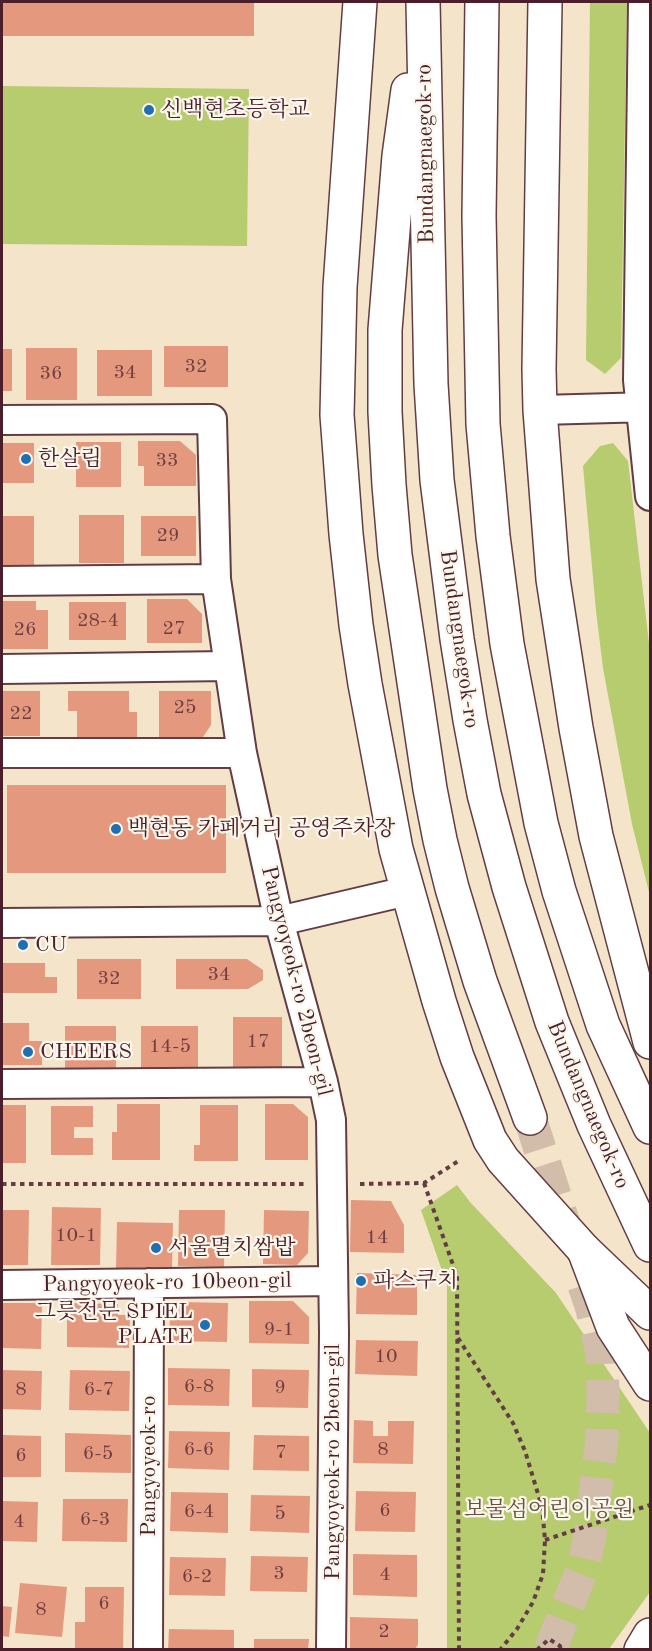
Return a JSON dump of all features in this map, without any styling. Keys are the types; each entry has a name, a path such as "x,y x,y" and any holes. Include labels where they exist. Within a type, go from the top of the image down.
{"main road":[{"path":"360,2 341,276 337,415 346,534 356,624 396,849 457,1057 490,1140 503,1160 584,1250 651,1313"},
{"path":"421,2 399,156 385,330 386,422 395,555 426,766 440,840 480,981 530,1118"},
{"name":"Bundangnaegok-ro","path":"421,2 431,384 437,480 470,720 484,794 498,847 552,1022 594,1125 651,1245"},
{"name":"Bundangnaegok-ro","path":"482,2 478,216 483,424 493,536 507,644 541,823 559,891 603,1025 651,1127"},
{"path":"545,2 538,369 553,579 576,728 596,837 651,1042"},
{"path":"584,1250 613,1326 651,1384"},
{"path":"641,1650 651,1635"}],"street":[{"path":"643,2 645,207 638,380 646,407 651,496"},
{"path":"540,410 646,407"},
{"name":"Pangyoyeok-ro 2beon-gil","path":"2,420 212,419 216,579 242,753 279,921 331,1120 334,1333 331,1650"},
{"path":"2,581 216,579"},
{"path":"2,669 229,666"},
{"path":"2,753 242,753"},
{"path":"2,923 279,921 407,891"},
{"path":"2,1084 322,1082"},
{"name":"Pangyoyeok-ro 10beon-gil","path":"2,1285 333,1281"},
{"name":"Pangyoyeok-ro","path":"148,1650 149,1283"}],"path":[{"path":"2,1184 424,1183 460,1160"},
{"path":"424,1183 457,1276 459,1650"},
{"path":"457,1337 513,1423 525,1451 542,1507 545,1540 543,1574 533,1602 517,1629 500,1650"},
{"path":"545,1540 651,1505"},
{"path":"537,1650 549,1640 560,1646 561,1650"}],"green space":[{"path":"590,2 627,2 621,358 605,374 586,360"},
{"path":"2,86 249,89 247,246 2,244"},
{"path":"613,443 628,461 650,652 650,896 632,824 603,668 583,466 600,446"},
{"name":"보물섬어린이공원","path":"457,1185 470,1202 556,1293 650,1433 650,1592 609,1649 447,1649 447,1285 421,1210"}],"building":[{"path":"2,2 254,2 254,36 2,36"},
{"path":"164,346 228,346 228,387 164,387"},
{"path":"26,348 77,348 77,400 26,400"},
{"path":"2,349 12,349 12,391 2,391"},
{"path":"97,350 152,350 152,396 97,396"},
{"path":"138,441 180,441 196,455 196,486 144,486 144,466 138,466"},
{"path":"76,442 121,442 121,487 76,487"},
{"path":"2,443 34,443 34,483 2,483"},
{"path":"79,515 124,515 124,563 79,563"},
{"path":"2,516 34,516 34,566 2,566"},
{"path":"141,516 196,516 196,556 141,556"},
{"path":"147,599 187,599 202,614 202,643 147,643"},
{"path":"2,601 36,601 36,610 48,610 48,649 2,649"},
{"path":"69,602 126,602 126,640 69,640"},
{"path":"2,691 40,691 40,736 2,736"},
{"path":"68,691 129,691 129,712 137,712 137,737 77,737 77,711 68,711"},
{"path":"159,691 211,691 211,725 201,740 159,740"},
{"name":"백현동 카페거리 공영주차장","path":"7,785 226,785 226,873 7,873"},
{"path":"77,959 141,959 141,999 77,999"},
{"path":"176,959 247,959 263,970 263,980 248,989 176,989"},
{"path":"2,963 45,963 45,977 57,977 57,993 2,993"},
{"path":"233,1017 282,1017 282,1067 233,1067"},
{"path":"2,1023 29,1023 29,1041 42,1041 42,1065 2,1065"},
{"path":"65,1026 116,1026 116,1070 65,1070"},
{"path":"141,1026 198,1026 198,1068 141,1068"},
{"path":"117,1104 160,1104 160,1160 112,1160 112,1132 117,1132"},
{"path":"265,1104 293,1104 308,1117 308,1160 265,1160"},
{"path":"2,1105 26,1105 26,1163 2,1163"},
{"path":"200,1105 238,1105 238,1161 194,1161 194,1145 200,1145"},
{"path":"51,1106 93,1106 93,1127 74,1127 74,1138 93,1138 93,1155 51,1155"},
{"path":"351,1200 391,1201 404,1225 404,1253 350,1252"},
{"path":"52,1207 101,1208 100,1265 51,1265"},
{"path":"2,1210 29,1210 28,1265 2,1265"},
{"path":"179,1210 225,1210 224,1267 178,1266"},
{"path":"264,1210 309,1211 308,1253 297,1265 263,1264"},
{"path":"117,1222 173,1223 172,1269 116,1268"},
{"path":"357,1273 417,1275 417,1315 356,1314"},
{"path":"249,1301 293,1301 309,1317 309,1344 249,1343"},
{"path":"182,1302 228,1303 227,1342 169,1341 170,1315"},
{"path":"2,1303 42,1303 41,1349 2,1348"},
{"path":"67,1303 118,1304 118,1315 130,1315 129,1348 67,1347"},
{"path":"356,1340 418,1341 417,1376 355,1374"},
{"path":"168,1368 230,1369 229,1406 168,1405"},
{"path":"252,1369 309,1370 308,1408 252,1407"},
{"path":"2,1370 42,1371 41,1410 2,1409"},
{"path":"70,1370 130,1371 129,1411 69,1410"},
{"path":"354,1420 373,1421 373,1436 388,1436 388,1421 414,1421 413,1464 353,1463"},
{"path":"169,1431 230,1432 229,1470 168,1468"},
{"path":"65,1433 131,1435 131,1473 65,1472"},
{"path":"2,1435 41,1436 41,1477 2,1477"},
{"path":"254,1435 309,1436 309,1471 253,1470"},
{"path":"356,1491 416,1492 415,1532 355,1531"},
{"path":"171,1492 228,1493 228,1533 170,1531"},
{"path":"251,1495 310,1496 309,1533 250,1531"},
{"path":"63,1499 128,1499 127,1542 62,1541"},
{"path":"2,1501 38,1502 37,1542 2,1541"},
{"path":"353,1554 417,1555 417,1597 353,1595"},
{"path":"251,1556 308,1557 307,1592 250,1591"},
{"path":"170,1557 226,1558 225,1596 169,1595"},
{"path":"20,1583 67,1587 62,1637 15,1633"},
{"path":"85,1587 124,1587 123,1650 75,1650 75,1622 85,1622"},
{"path":"2,1606 12,1607 9,1637 2,1636"},
{"path":"350,1617 418,1619 418,1644 415,1650 350,1650"},
{"path":"169,1629 234,1630 234,1650 168,1650"},
{"path":"254,1639 309,1639 308,1650 254,1650"}],"tunnel":[{"path":"530,1118 567,1233"},
{"path":"550,1650 583,1568 590,1536 602,1438 602,1353 584,1285"}],"place":[{"name":"신백현초등학교","path":"149,110"},
{"name":"한살림","path":"26,459"},
{"name":"백현동 카페거리 공영주차장","path":"116,829"},
{"name":"CU","path":"23,945"},
{"name":"CHEERS","path":"28,1052"},
{"name":"서울멸치쌈밥","path":"156,1248"},
{"name":"파스쿠치","path":"361,1281"},
{"name":"그릇전문 SPIEL PLATE","path":"205,1325"}]}
